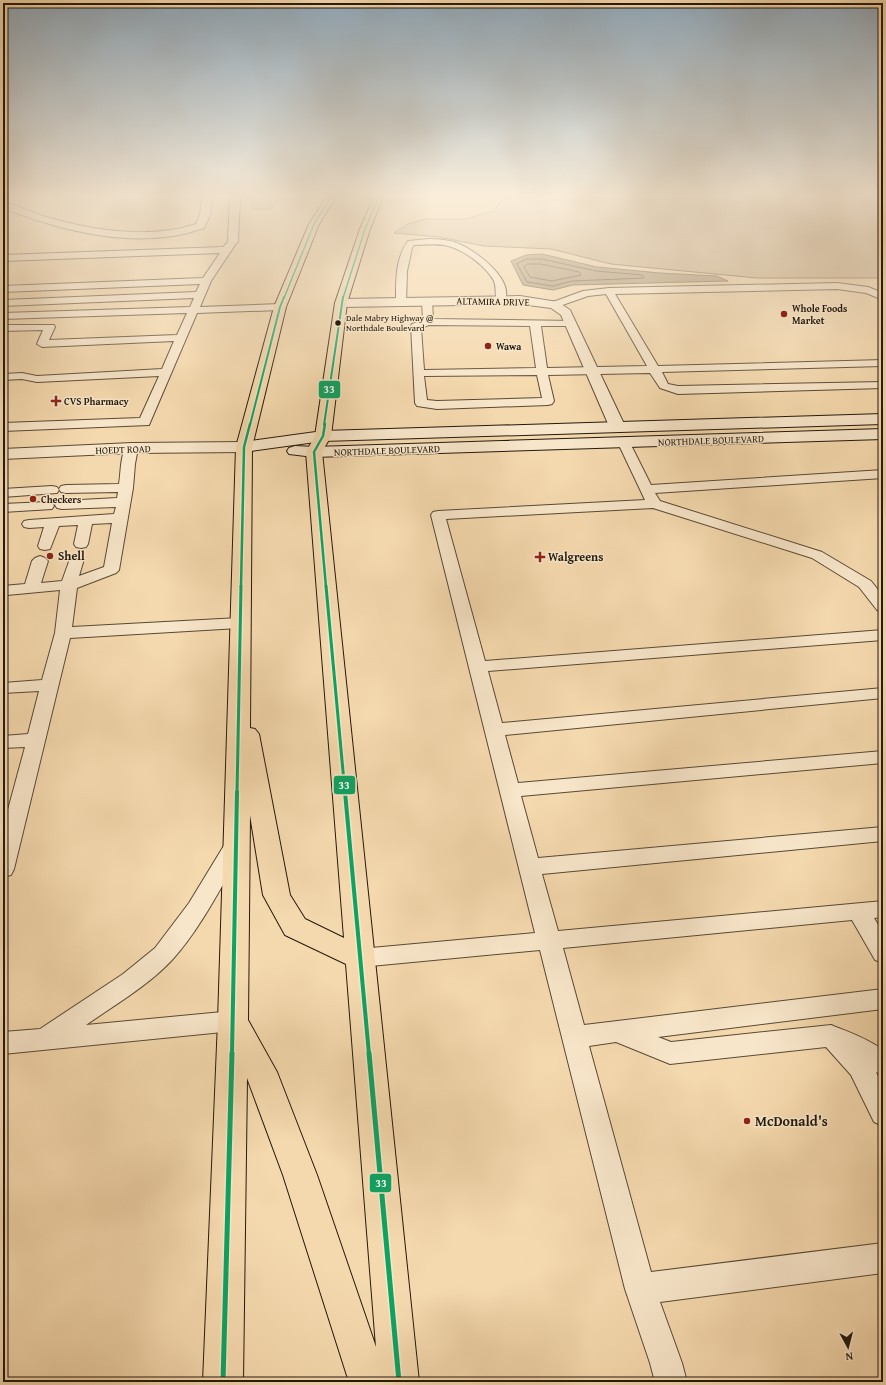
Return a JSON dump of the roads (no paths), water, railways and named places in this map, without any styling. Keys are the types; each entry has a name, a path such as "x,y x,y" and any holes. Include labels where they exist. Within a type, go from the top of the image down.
{"main road":[{"path":"223,1382 233,1021 239,623 244,447 280,307 299,262"},
{"path":"354,262 341,302 319,444 360,958 399,1382"},
{"path":"238,688 277,894 295,927 360,958"},
{"path":"233,1021 261,1072 300,1175 369,1382"}],"street":[{"name":"ALTAMIRA DRIVE","path":"341,302 520,300 554,305"},
{"path":"466,447 576,436 617,426 566,314 554,305"},
{"name":"NORTHDALE BOULEVARD","path":"244,447 319,444 617,426 883,419"},
{"path":"624,443 628,438 645,435 726,430 794,422"},
{"name":"NORTHDALE BOULEVARD","path":"319,444 466,447 883,434"},
{"name":"HOEDT ROAD","path":"3,454 132,448 244,447"}],"lane":[{"path":"3,427 145,422 192,309 206,281 218,262"},
{"path":"402,302 404,262"},
{"path":"479,262 494,274 501,287 500,300"},
{"path":"3,289 206,281"},
{"path":"554,305 586,294 609,291 836,286 868,290 883,297"},
{"path":"609,291 664,386 678,390 883,385"},
{"path":"3,303 200,295"},
{"path":"427,301 428,322"},
{"path":"3,316 280,307"},
{"path":"535,323 548,401 437,405 421,403 416,326 428,322 570,323"},
{"path":"3,328 50,326 42,344 180,338"},
{"path":"418,373 592,371 883,363"},
{"path":"19,382 37,379 166,372"},
{"path":"3,377 22,376 37,379"},
{"path":"624,443 650,497 817,555 865,584 881,601"},
{"path":"7,590 69,586 110,570 132,448"},
{"path":"671,1382 666,1363 640,1289 438,515 650,497 883,474"},
{"path":"66,489 124,495"},
{"path":"3,493 52,490"},
{"path":"62,505 124,495"},
{"path":"3,508 47,506"},
{"path":"29,524 120,518"},
{"path":"81,544 86,520"},
{"path":"45,546 53,522"},
{"path":"3,869 63,633 69,586 76,559"},
{"path":"31,588 40,561"},
{"path":"63,633 239,623"},
{"path":"478,667 883,635"},
{"path":"3,688 49,685"},
{"path":"494,730 883,693"},
{"path":"3,742 35,740"},
{"path":"510,790 883,757"},
{"path":"530,867 883,834"},
{"path":"45,1038 131,981 163,954 197,909 235,844"},
{"path":"360,958 883,909"},
{"path":"859,912 883,954"},
{"path":"573,1037 883,999"},
{"path":"3,1043 233,1021"},
{"path":"618,1032 670,1054 830,1036 866,1052 883,1064"},
{"path":"830,1036 860,1067 883,1114"},
{"path":"640,1289 883,1258"}],"water":[{"path":"511,262 574,262 597,267 660,273 717,276 728,281 573,285 553,290 523,285"}],"place":[{"name":"Whole Foods Market","path":"784,314"},
{"name":"Dale Mabry Highway @ Northdale Boulevard","path":"338,323"},
{"name":"Wawa","path":"488,346"},
{"name":"CVS Pharmacy","path":"56,401"},
{"name":"Checkers","path":"33,499"},
{"name":"Shell","path":"50,556"},
{"name":"Walgreens","path":"540,557"},
{"name":"McDonald's","path":"747,1121"}]}
